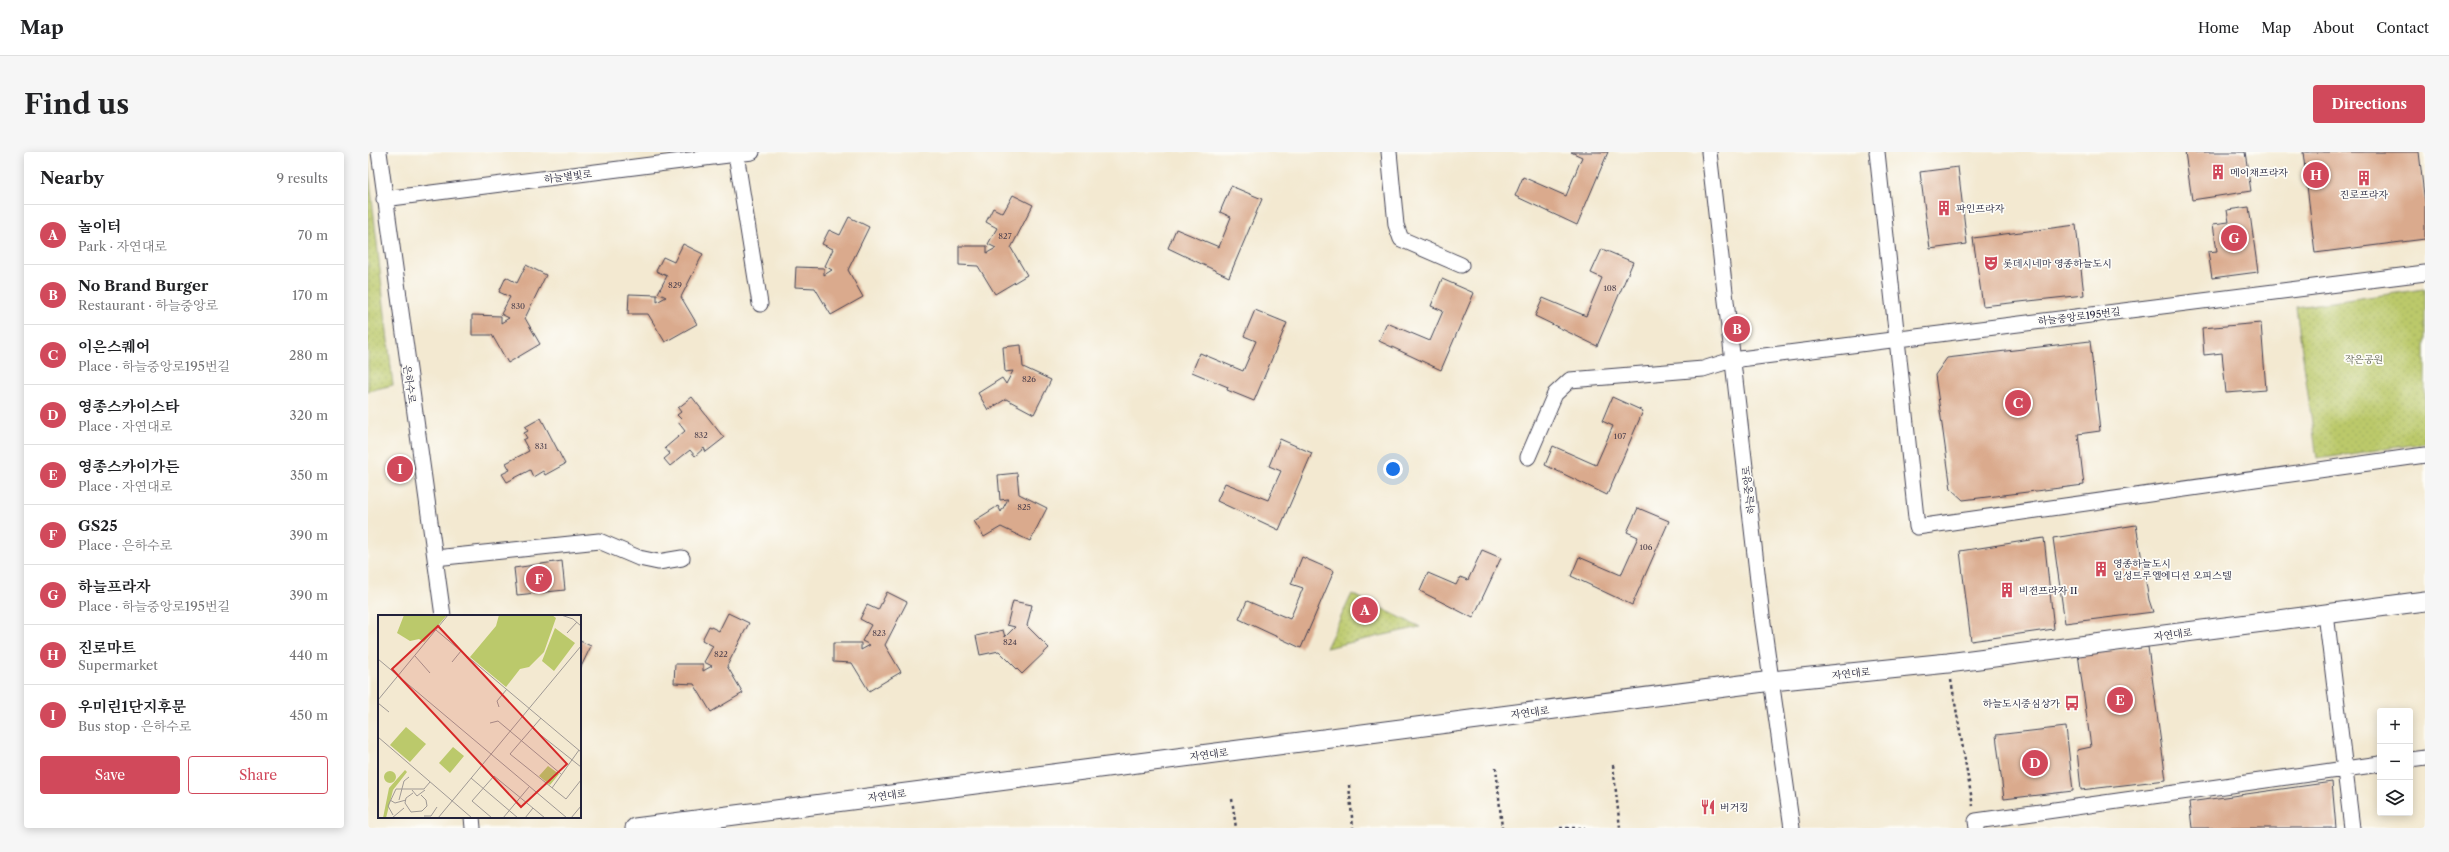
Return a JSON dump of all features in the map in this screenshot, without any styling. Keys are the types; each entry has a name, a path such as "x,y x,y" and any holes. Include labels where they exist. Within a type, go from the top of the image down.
{"main road":[{"name":"자연대로","path":"635,828 1772,681 1948,663 2425,601"}],"street":[{"name":"은하수로","path":"379,152 384,199 443,615"},
{"name":"하늘별빛로","path":"384,199 752,152"},
{"path":"1389,152 1396,226 1401,239 1461,265"},
{"name":"하늘중앙로","path":"1709,152 1762,616 1792,828"},
{"path":"1881,153 1897,339 1917,527 2425,455"},
{"path":"736,154 760,304"},
{"name":"하늘중앙로195번길","path":"1528,456 1555,394 1570,380 1703,368 1732,360 2425,273"},
{"path":"435,558 600,541 639,558 658,562 682,558"},
{"path":"2326,614 2352,828"},
{"path":"2413,760 2425,758"},
{"path":"1976,824 2377,764"},
{"path":"472,818 473,828"}],"path":[{"path":"1948,663 1976,824"},
{"path":"1613,765 1620,828"},
{"path":"1496,766 1502,828"},
{"path":"1349,785 1353,828"},
{"path":"1232,799 1236,828"},
{"path":"1560,828 1585,828"}],"green space":[{"path":"368,163 393,385 368,391"},
{"name":"작은공원","path":"2425,289 2425,443 2317,459 2296,307"},
{"path":"1352,594 1420,627 1326,648"}],"building":[{"path":"1571,152 1608,152 1577,225 1515,196 1523,177 1566,196 1582,157"},
{"name":"메이채프라자","path":"2185,152 2245,152 2251,191 2192,200"},
{"name":"진로프라자","path":"2303,152 2419,152 2425,204 2425,239 2315,253"},
{"name":"파인프라자","path":"1958,167 1967,244 1930,249 1920,172"},
{"path":"1231,186 1262,199 1229,277 1168,248 1176,229 1219,247 1231,217 1220,212"},
{"path":"1013,195 1033,205 1011,248 1027,275 995,294 978,266 959,265 959,246 987,246 987,253 996,248 988,244 997,228 986,222 993,208 1003,213"},
{"path":"2249,207 2258,272 2212,278 2208,252 2217,251 2213,224 2229,222 2227,210"},
{"path":"849,217 869,227 848,270 863,297 831,315 815,288 795,287 796,267 824,268 824,275 832,270 825,266 833,249 822,244 829,230 840,235"},
{"path":"2076,225 2084,295 1983,306 1973,238"},
{"path":"683,244 703,254 681,297 697,324 665,342 648,314 628,314 629,294 657,295 657,302 666,297 658,293 667,276 656,271 663,257 674,262"},
{"path":"1602,249 1633,262 1597,346 1535,316 1543,298 1586,316 1602,278 1591,273"},
{"path":"526,265 546,275 525,318 540,344 508,363 492,335 472,335 472,315 501,316 501,323 509,318 501,314 510,297 499,292 506,277 517,283"},
{"path":"1442,279 1474,293 1441,370 1379,341 1387,323 1430,341 1443,311 1431,306"},
{"path":"1255,310 1287,323 1254,401 1227,390 1228,387 1192,372 1200,353 1243,371 1256,341 1244,336"},
{"path":"2261,323 2266,390 2226,393 2222,353 2204,355 2202,328"},
{"path":"2090,341 2100,431 2078,434 2084,485 1963,500 1951,489 1935,375 1947,358"},
{"path":"1021,345 1023,367 1051,380 1034,414 1006,399 988,410 978,393 1002,378 1006,384 1013,371 1005,372 1003,347"},
{"path":"692,397 724,438 706,452 704,448 695,456 690,450 670,466 664,459 670,454 665,448 685,431 678,422 681,419 677,415 681,412 678,408"},
{"path":"1612,397 1643,411 1607,495 1545,465 1553,446 1596,465 1613,426 1602,421"},
{"path":"541,418 565,464 545,475 543,471 533,477 530,470 507,482 502,474 510,470 506,463 529,451 523,440 527,438 524,433 528,431 525,427"},
{"path":"1280,439 1312,453 1279,530 1217,501 1225,483 1268,500 1281,471 1269,466"},
{"path":"1017,473 1019,494 1047,508 1030,541 1001,527 984,537 974,521 998,506 1001,512 1008,499 1000,500 998,475"},
{"path":"1638,508 1669,521 1632,605 1571,576 1579,557 1621,575 1638,537 1627,532"},
{"name":"영종하늘도시 일성트루엘에디션 오피스텔","path":"2136,525 2149,600 2153,612 2065,623 2053,538"},
{"name":"비젼프라자 II","path":"2044,538 2054,629 1971,641 1960,551"},
{"path":"1482,550 1501,558 1473,618 1420,591 1428,573 1456,585 1460,577 1468,580"},
{"path":"1302,557 1334,571 1301,648 1239,619 1247,601 1290,619 1303,588 1291,584"},
{"path":"562,561 565,590 517,595 514,568"},
{"path":"887,592 907,602 885,645 901,672 869,691 852,663 833,662 833,643 861,643 861,650 870,645 862,641 871,625 860,619 867,605 878,610"},
{"path":"1013,601 1032,605 1027,626 1049,648 1022,674 999,651 980,655 976,636 1003,630 1005,637 1015,627 1007,625"},
{"path":"728,613 749,623 727,666 743,693 711,712 694,684 674,683 675,664 703,664 703,671 712,666 704,662 713,646 702,640 709,626 719,631"},
{"path":"581,641 591,646 581,667"},
{"path":"2148,647 2166,780 2081,790 2077,750 2091,747 2078,654"},
{"path":"2066,727 2073,791 2004,799 1996,735"},
{"path":"2332,782 2336,828 2192,828 2189,802"}],"place":[{"name":"메이채프라자","path":"2218,172"},
{"name":"진로마트","path":"2316,175"},
{"name":"진로프라자","path":"2364,178"},
{"name":"파인프라자","path":"1944,208"},
{"name":"하늘프라자","path":"2234,238"},
{"name":"롯데시네마 영종하늘도시","path":"1991,263"},
{"name":"No Brand Burger","path":"1737,329"},
{"name":"이은스퀘어","path":"2018,403"},
{"name":"우미린1단지후문","path":"400,469"},
{"name":"영종하늘도시 일성트루엘에디션 오피스텔","path":"2101,569"},
{"name":"GS25","path":"539,579"},
{"name":"비젼프라자 II","path":"2007,590"},
{"name":"놀이터","path":"1365,610"},
{"name":"영종스카이가든","path":"2120,700"},
{"name":"하늘도시중심상가","path":"2072,703"},
{"name":"영종스카이스타","path":"2035,763"},
{"name":"버거킹","path":"1708,807"}]}
